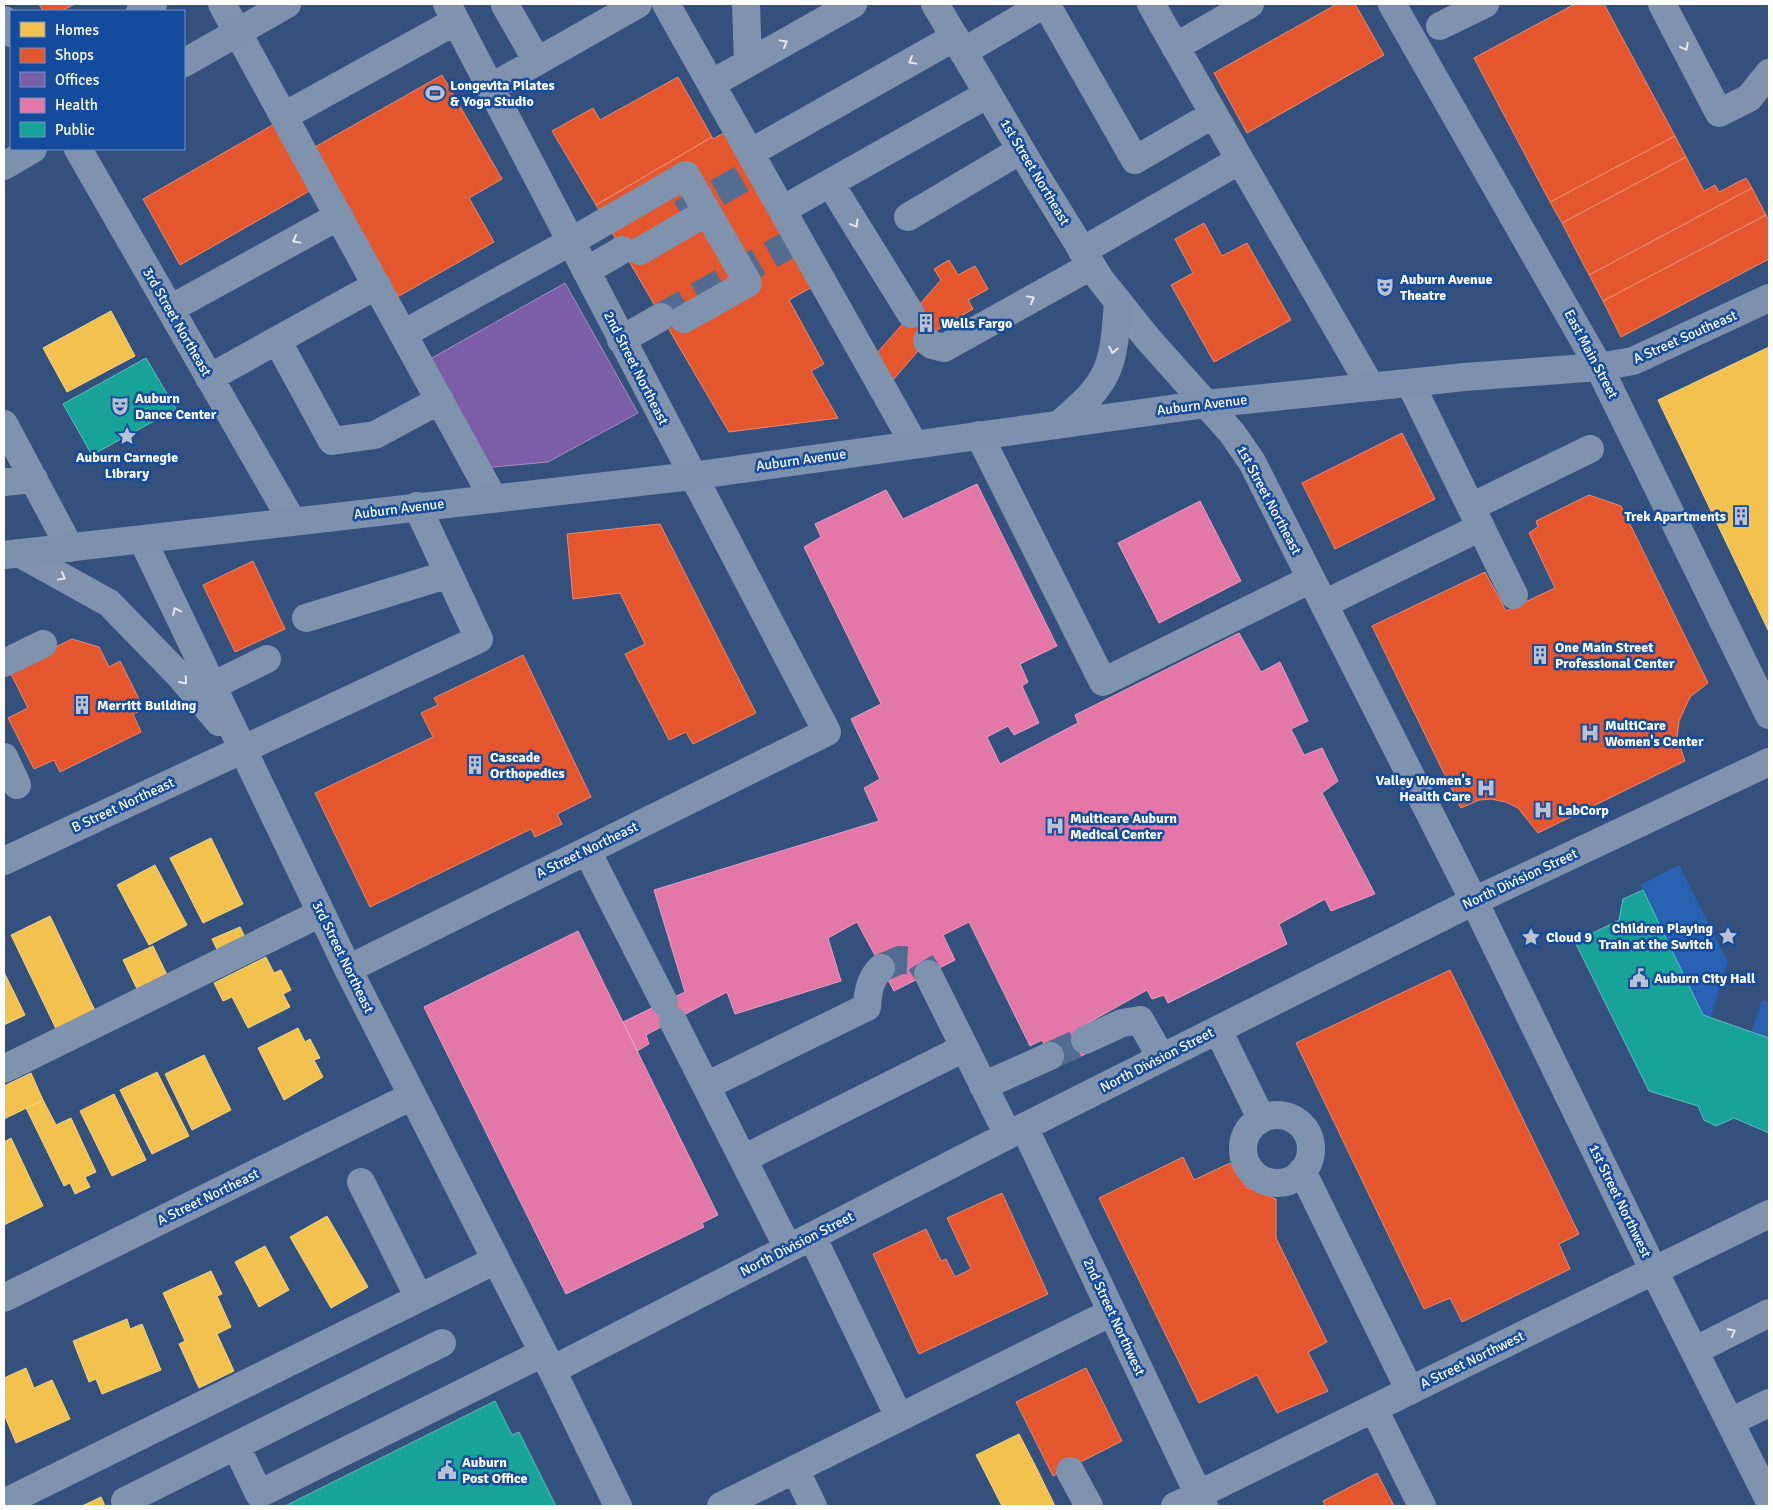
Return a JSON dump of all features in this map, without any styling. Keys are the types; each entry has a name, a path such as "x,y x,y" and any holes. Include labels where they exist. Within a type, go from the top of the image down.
{"main road":[{"path":"185,62 287,4"},
{"name":"East Main Street","path":"1392,4 1599,366 1769,715"},
{"path":"4,166 31,150"},
{"name":"A Street Southeast","path":"1599,366 1633,361 1769,298"},
{"path":"1058,425 1098,389 1108,370 1115,346 1118,302"},
{"name":"Auburn Avenue","path":"12,554 142,541 417,506 692,476 1206,404 1599,366"}],"street":[{"path":"142,10 153,4"},
{"path":"222,4 494,498"},
{"path":"507,4 505,5 537,61"},
{"path":"490,88 638,4"},
{"path":"666,4 711,84 752,165 782,210 793,242 914,444"},
{"path":"746,4 748,63"},
{"path":"711,84 853,4"},
{"name":"1st Street Northeast","path":"935,4 1087,258 1118,302 1148,339 1232,433 1252,462 1474,901"},
{"path":"752,165 959,44 1045,4 1135,160 1214,114"},
{"path":"1151,4 1371,387"},
{"path":"1175,47 1250,4"},
{"path":"1440,26 1485,4"},
{"path":"1662,4 1719,113 1749,98 1767,83"},
{"path":"284,116 451,12"},
{"name":"2nd Street Northeast","path":"451,12 826,732"},
{"path":"4,20 10,31"},
{"path":"782,210 988,94"},
{"name":"3rd Street Northeast","path":"79,150 292,521"},
{"path":"908,217 1021,150"},
{"path":"927,341 932,345 944,348 1240,160"},
{"path":"403,334 570,242 686,175 748,283 621,340"},
{"path":"830,183 910,314"},
{"path":"586,271 707,212"},
{"path":"170,309 339,216"},
{"path":"209,378 377,285"},
{"path":"277,340 332,441 374,435 440,400"},
{"path":"1410,383 1514,595"},
{"path":"4,424 70,548"},
{"path":"979,435 1103,682 1311,580"},
{"path":"1324,604 1590,449"},
{"path":"4,482 34,479"},
{"path":"306,618 449,574 417,506"},
{"name":"3rd Street Northeast","path":"142,541 348,969 548,1361 618,1506"},
{"path":"12,554 109,603 179,675 243,750"},
{"name":"B Street Northeast","path":"4,861 479,639 449,574"},
{"path":"4,663 43,644"},
{"path":"212,686 267,659"},
{"name":"A Street Northeast","path":"348,969 826,732"},
{"path":"4,757 18,785"},
{"name":"North Division Street","path":"255,1500 788,1248 1162,1057 1474,901 1769,762"},
{"path":"587,850 788,1248"},
{"name":"1st Street Northwest","path":"1474,901 1654,1271 1769,1498"},
{"path":"4,1069 321,912"},
{"path":"706,1086 867,1007 868,990 873,975 881,968"},
{"name":"2nd Street Northwest","path":"928,974 983,1086 1016,1131 1112,1312 1193,1502"},
{"path":"1084,1040 1122,1023 1140,1020 1162,1057"},
{"path":"1218,1030 1261,1118"},
{"path":"743,1159 964,1048"},
{"path":"983,1086 1050,1056"},
{"name":"A Street Northeast","path":"4,1298 412,1096"},
{"path":"1282,1114 1295,1119 1305,1128 1311,1140 1311,1154 1298,1176 1285,1182 1272,1183 1259,1178 1249,1169 1243,1157 1243,1143 1247,1131 1261,1118 1282,1114"},
{"path":"1302,1171 1410,1391"},
{"path":"360,1182 419,1298"},
{"name":"A Street Northwest","path":"1193,1502 1410,1391 1769,1214"},
{"path":"812,1236 899,1417"},
{"path":"4,1503 496,1260"},
{"path":"721,1506 1112,1312"},
{"path":"1694,1351 1769,1313"},
{"path":"125,1501 442,1343"},
{"path":"1730,1422 1769,1403"},
{"path":"1374,1409 1422,1506"},
{"path":"236,1446 255,1500"},
{"path":"794,1470 813,1506"},
{"path":"1070,1471 1089,1506"}],"shaded area":[{"path":"1679,865 1728,962 1710,1019 1703,1015 1640,885"},
{"path":"1762,1000 1769,1002 1769,1038 1752,1031"}],"building: Homes":[{"path":"111,311 135,356 67,392 43,348"},
{"name":"Trek Apartments","path":"1769,347 1769,632 1658,400"},
{"path":"211,838 243,904 203,923 170,858"},
{"path":"155,865 187,925 149,945 117,885"},
{"path":"50,916 98,1017 59,1035 11,935"},
{"path":"240,927 249,945 221,958 212,939"},
{"path":"153,946 169,979 139,993 123,960"},
{"path":"266,957 274,973 281,970 291,990 283,994 290,1007 248,1028 232,997 223,1001 214,983"},
{"path":"4,972 25,1015 4,1025"},
{"path":"298,1028 305,1042 310,1039 320,1058 314,1060 323,1077 284,1100 258,1048"},
{"path":"204,1055 231,1110 192,1130 165,1074"},
{"path":"157,1072 189,1136 152,1154 120,1090"},
{"path":"31,1073 43,1100 4,1119 4,1086"},
{"path":"114,1094 146,1160 112,1176 80,1111"},
{"path":"43,1100 56,1125 71,1118 96,1172 85,1177 90,1187 75,1194 70,1183 64,1186 26,1108"},
{"path":"11,1138 43,1206 4,1225 4,1142"},
{"path":"327,1216 368,1287 331,1308 290,1237"},
{"path":"265,1246 289,1290 259,1307 235,1262"},
{"path":"211,1271 222,1294 217,1296 231,1327 217,1334 234,1371 199,1388 179,1344 185,1341 163,1293"},
{"path":"127,1319 130,1329 142,1324 161,1370 102,1394 96,1379 89,1382 73,1341"},
{"path":"26,1368 34,1388 52,1380 70,1419 16,1443 4,1414 4,1378"},
{"path":"1019,1434 1055,1506 1002,1506 976,1455"},
{"path":"101,1497 105,1506 82,1506"}],"building: Shops":[{"path":"39,4 75,4 63,10 42,10"},
{"path":"1337,4 1355,4 1384,55 1247,133 1214,73"},
{"path":"1575,4 1604,4 1675,136 1550,202 1474,58"},
{"path":"442,75 502,179 469,198 494,242 392,300 308,151"},
{"path":"678,77 712,137 596,205 552,131 593,108 600,120"},
{"path":"276,123 313,189 180,265 143,199"},
{"path":"724,133 812,287 789,300 824,364 811,371 838,418 729,432 596,205 712,137 713,139"},
{"path":"1675,136 1686,157 1562,223 1550,202"},
{"path":"1686,157 1704,191 1715,185 1719,192 1746,178 1752,188 1589,275 1562,223"},
{"path":"1752,188 1766,215 1603,301 1589,275"},
{"path":"1766,215 1769,221 1769,259 1621,337 1603,301"},
{"path":"1204,223 1222,256 1247,243 1291,320 1214,362 1171,285 1193,273 1175,239"},
{"name":"Wells Fargo","path":"949,260 958,275 975,266 988,289 968,300 973,309 935,331 893,380 877,353 941,280 934,269"},
{"path":"1402,433 1435,499 1335,549 1302,483"},
{"name":"One Main Street Professional Center","path":"1589,495 1621,506 1708,683 1690,697 1679,721 1677,738 1685,761 1538,833 1518,808 1506,802 1491,799 1479,800 1461,808 1372,626 1485,572 1506,611 1555,588 1529,533 1538,527 1536,521"},
{"path":"660,524 756,713 693,744 686,732 669,740 625,654 645,644 620,593 573,599 567,534"},
{"path":"253,561 285,629 235,652 203,585"},
{"name":"Merritt Building","path":"72,639 99,647 109,667 120,661 140,701 136,703 140,711 133,714 141,732 60,772 54,760 34,769 8,718 28,708 9,670"},
{"name":"Cascade Orthopedics","path":"523,655 591,797 557,814 562,824 535,837 531,829 370,907 315,793 433,737 421,713 438,705 434,698"},
{"path":"1450,970 1579,1234 1559,1244 1570,1269 1462,1322 1450,1298 1424,1309 1296,1043"},
{"path":"1183,1157 1194,1180 1230,1163 1246,1187 1276,1199 1276,1238 1327,1342 1308,1352 1328,1391 1277,1413 1257,1375 1199,1403 1099,1198"},
{"path":"1002,1193 1048,1294 919,1354 873,1254 926,1229 941,1261 946,1259 955,1277 971,1269 947,1218"},
{"path":"1086,1368 1122,1441 1053,1476 1016,1402"},
{"path":"1377,1473 1394,1506 1326,1506 1323,1501"}],"building: Offices":[{"path":"565,283 638,413 548,462 483,468 423,363"}],"building: Health":[{"path":"977,484 1057,646 1020,664 1028,682 1022,686 1039,723 1014,735 1008,726 987,737 1000,764 1078,723 1075,715 1239,633 1261,672 1280,662 1308,721 1291,729 1304,755 1322,748 1338,781 1322,793 1375,894 1331,911 1325,899 1279,924 1287,944 1168,1003 1164,995 1152,999 1147,990 1079,1028 1090,1052 1056,1067 1042,1040 1030,1046 969,922 943,935 955,960 894,991 857,922 828,938 841,981 735,1014 727,992 646,1035 649,1044 637,1051 623,1022 685,992 654,890 879,821 864,788 880,779 851,719 881,704 804,547 821,537 815,524 886,490 903,519"},
{"path":"1200,501 1241,581 1159,623 1118,543"},
{"path":"578,931 718,1215 702,1223 704,1227 566,1294 424,1007"}],"building: Public":[{"name":"Auburn Dance Center","path":"146,358 176,409 92,455 63,404"},
{"name":"Auburn City Hall","path":"1643,890 1703,1015 1769,1038 1769,1133 1734,1118 1716,1126 1704,1120 1698,1106 1649,1091 1575,942 1619,920 1623,899"},
{"name":"Auburn Post Office","path":"495,1401 512,1435 519,1432 556,1506 285,1506"}],"tunnel":[{"path":"681,214 748,175"},
{"path":"661,317 788,245"},
{"path":"881,968 900,960 920,961 928,974"},
{"path":"1050,1056 1085,1040"}],"place":[{"name":"Longevita Pilates & Yoga Studio","path":"435,93"},
{"name":"Auburn Avenue Theatre","path":"1385,287"},
{"name":"Wells Fargo","path":"926,323"},
{"name":"Auburn Dance Center","path":"120,406"},
{"name":"Auburn Carnegie Library","path":"127,436"},
{"name":"Trek Apartments","path":"1741,516"},
{"name":"One Main Street Professional Center","path":"1540,655"},
{"name":"Merritt Building","path":"82,705"},
{"name":"MultiCare Women's Center","path":"1590,733"},
{"name":"Cascade Orthopedics","path":"475,765"},
{"name":"Valley Women's Health Care","path":"1486,788"},
{"name":"LabCorp","path":"1543,810"},
{"name":"Multicare Auburn Medical Center","path":"1055,826"},
{"name":"Children Playing Train at the Switch","path":"1728,936"},
{"name":"Cloud 9","path":"1531,937"},
{"name":"Auburn City Hall","path":"1639,978"},
{"name":"Auburn Post Office","path":"447,1470"}]}
